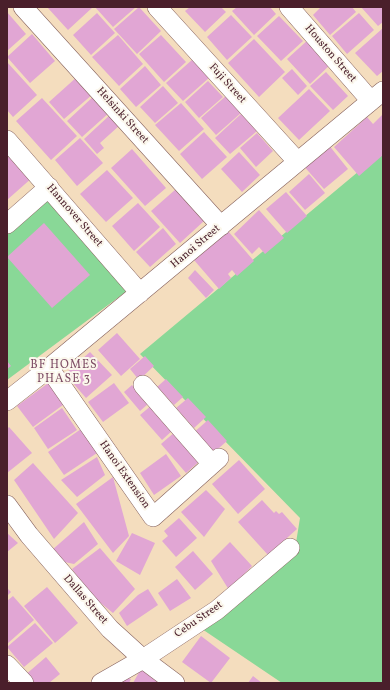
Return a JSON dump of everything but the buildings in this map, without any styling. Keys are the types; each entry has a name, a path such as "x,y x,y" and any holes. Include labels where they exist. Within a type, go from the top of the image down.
{"street":[{"name":"Helsinki Street","path":"23,7 221,226"},
{"name":"Fuji Street","path":"158,7 297,162"},
{"name":"Houston Street","path":"289,7 377,96"},
{"name":"Hanoi Street","path":"7,401 140,293 377,96"},
{"name":"Hannover Street","path":"7,140 140,293"},
{"path":"7,224 49,187"},
{"name":"Hanoi Extension","path":"49,368 153,517 215,461 143,385"},
{"name":"Dallas Street","path":"7,505 29,535 94,612 143,659 175,683"},
{"name":"Cebu Street","path":"101,683 143,659 217,610 290,548"},
{"path":"7,665 24,683"}],"green space":[{"path":"383,151 383,683 282,683 202,629 295,549 300,518 140,354"},
{"path":"48,191 127,291 7,380 7,226"}],"district":[{"name":"BF HOMES PHASE 3","path":"64,373"}]}
